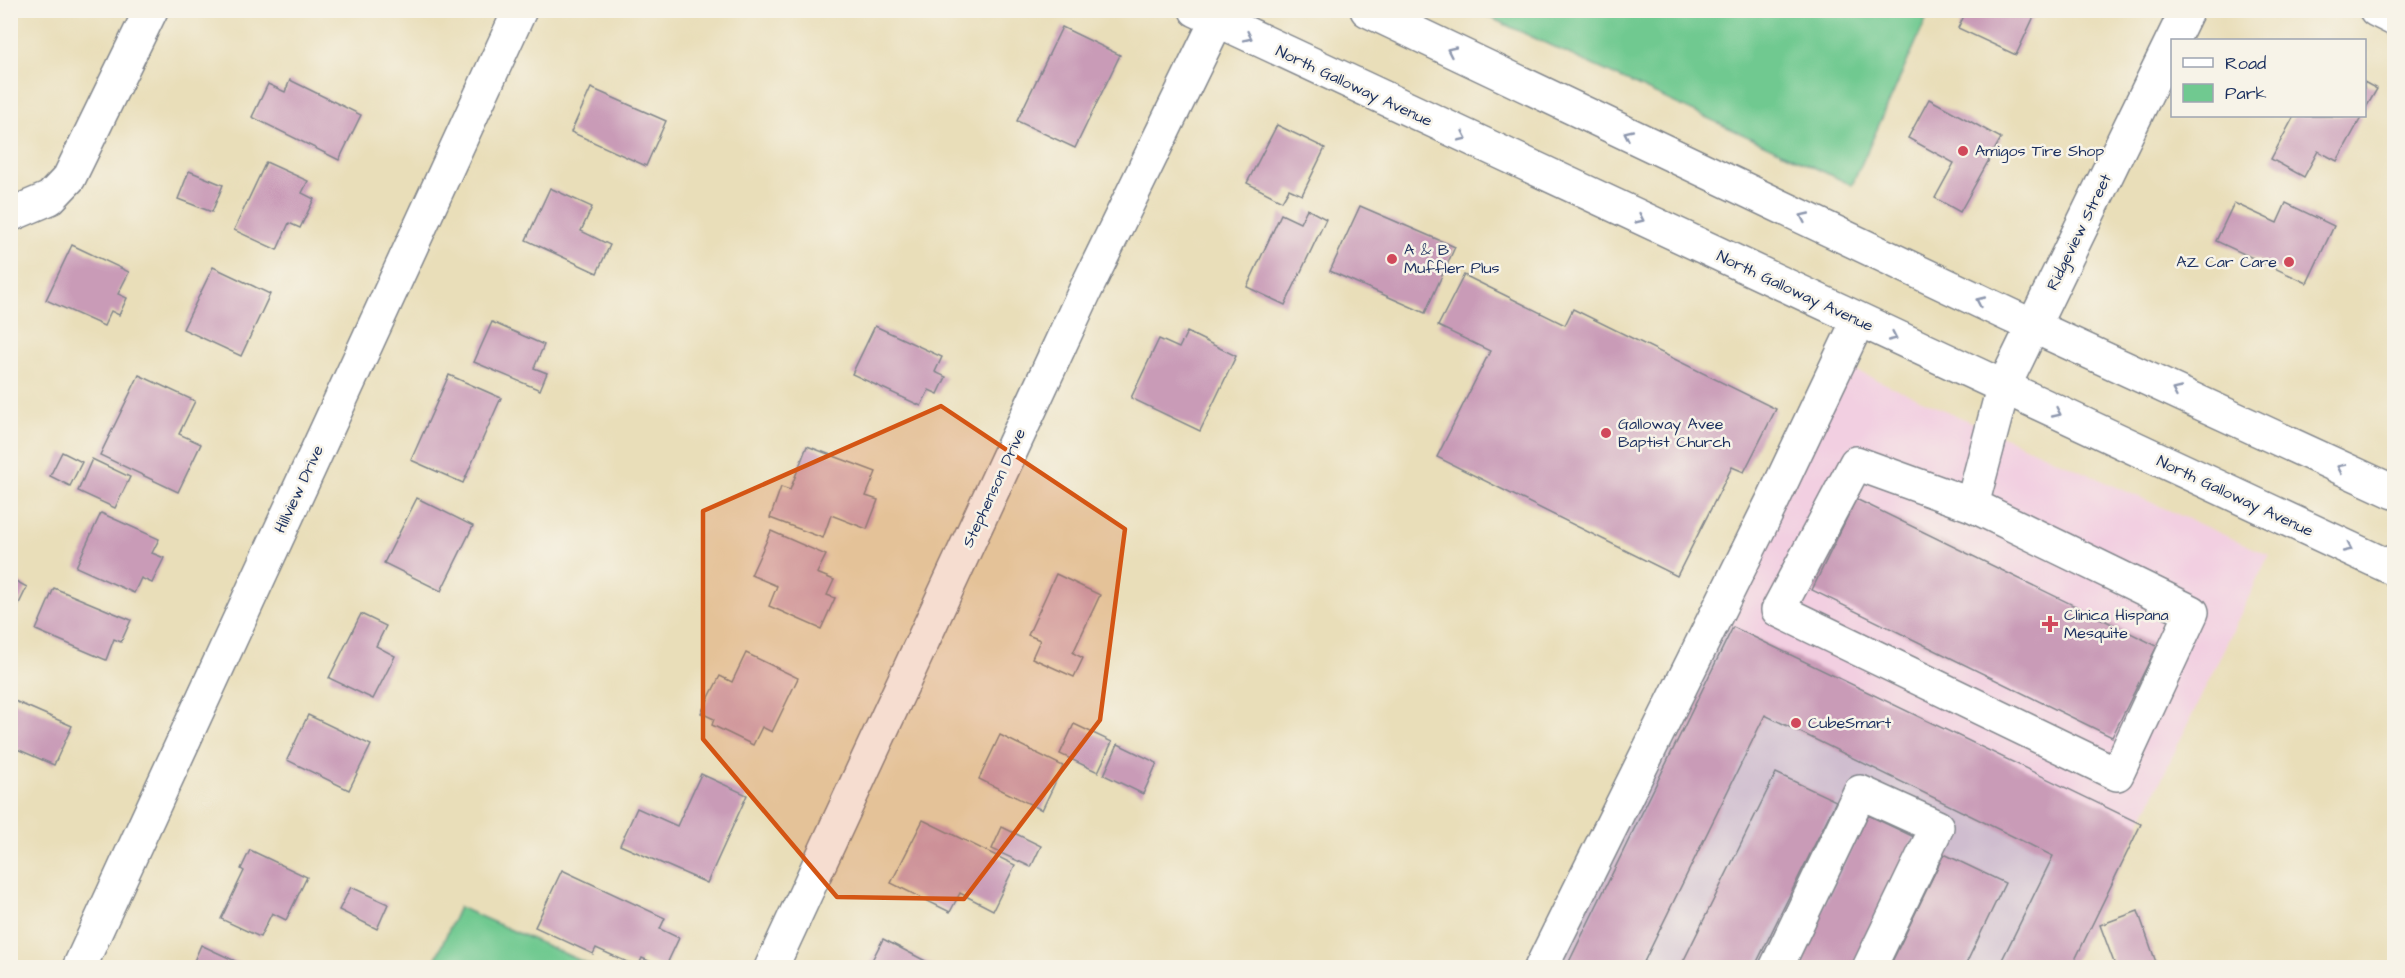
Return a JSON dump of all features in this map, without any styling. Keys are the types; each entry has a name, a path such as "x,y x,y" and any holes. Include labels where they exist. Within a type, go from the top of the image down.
{"street":[{"path":"10,215 50,198 69,178 151,10"},
{"name":"Hillview Drive","path":"79,968 520,10"},
{"path":"1367,10 2033,326 2394,492"},
{"name":"Ridgeview Street","path":"2173,39 2187,10"},
{"path":"2376,10 2394,19"},
{"name":"North Galloway Avenue","path":"1212,14 1858,321 2394,569"},
{"name":"Stephenson Drive","path":"771,968 1212,14"},
{"name":"Ridgeview Street","path":"1972,506 2003,388 2171,43"},
{"path":"1541,968 1773,500 1858,321"},
{"path":"1856,463 1972,506 2192,612 2117,774 1778,610 1856,463"},
{"path":"1776,968 1860,792 1937,827 1869,968"}],"highlighted area":[{"path":"941,406 1125,529 1100,720 964,899 837,897 703,739 703,511"}],"shaded area":[{"path":"1839,363 2269,555 2139,826 1715,621"},
{"name":"CubeSmart","path":"1715,621 2139,826 2069,967 1548,968"}],"green space":[{"path":"1476,11 1930,11 1852,185"},
{"path":"459,907 595,967 432,967"}],"building":[{"path":"1967,10 2037,10 2016,55 1958,28"},
{"path":"1062,27 1120,55 1075,148 1017,121"},
{"path":"290,80 361,115 339,160 252,117 268,84 285,92"},
{"path":"2366,83 2377,89 2366,108"},
{"path":"591,88 666,121 646,166 571,132"},
{"name":"Amigos Tire Shop","path":"1929,99 2001,138 1960,212 1935,198 1954,163 1908,138"},
{"path":"2293,117 2361,117 2337,161 2318,151 2304,177 2271,159"},
{"path":"1277,125 1325,148 1302,195 1289,189 1282,201 1247,183"},
{"path":"266,162 308,181 302,193 314,199 300,228 289,223 277,250 234,230"},
{"path":"189,171 223,185 212,212 178,199"},
{"path":"550,188 592,207 581,231 610,245 597,273 526,240"},
{"name":"AZ Car Care","path":"2234,203 2277,223 2286,203 2334,226 2307,283 2216,241"},
{"name":"A & B Muffler Plus","path":"1360,206 1455,247 1425,313 1330,271"},
{"path":"1307,209 1326,219 1285,305 1247,287 1281,214 1300,223"},
{"path":"72,245 129,272 118,294 127,298 119,315 111,311 104,326 46,300"},
{"path":"213,267 270,294 241,356 183,329"},
{"name":"Galloway Avee Baptist Church","path":"1464,275 1565,325 1573,309 1776,409 1744,472 1732,467 1677,576 1437,457 1490,351 1438,326"},
{"path":"492,322 544,345 534,368 547,373 540,390 474,362"},
{"path":"875,326 942,357 935,372 946,377 938,394 929,390 921,406 852,374"},
{"path":"1187,332 1236,356 1200,431 1131,398 1159,339 1179,348"},
{"path":"139,375 195,401 179,434 201,444 178,492 100,455"},
{"path":"449,375 501,398 463,483 411,460"},
{"path":"807,446 876,472 866,496 878,500 867,529 831,515 823,538 770,518 781,487 790,490"},
{"path":"62,452 82,462 70,486 50,476"},
{"path":"92,459 130,477 115,508 78,491"},
{"path":"417,498 473,526 441,591 384,563"},
{"path":"1856,499 2157,646 2112,737 1812,590"},
{"path":"101,513 159,539 152,553 164,558 152,583 141,578 134,593 76,567"},
{"path":"771,531 826,555 817,573 834,580 827,595 835,598 821,629 769,606 777,586 751,575"},
{"path":"1056,574 1100,595 1073,653 1083,658 1074,677 1032,658 1040,640 1028,635"},
{"path":"10,578 27,587 13,616 10,615"},
{"path":"54,588 131,620 121,642 114,639 106,660 36,630"},
{"path":"361,614 386,626 376,646 395,656 373,699 329,678"},
{"path":"1733,627 2141,824 2071,968 1998,968 2053,856 1765,715 1641,968 1566,968"},
{"path":"746,653 798,678 772,732 762,727 753,745 712,725 714,719 701,713 720,676 732,682"},
{"path":"10,699 72,726 54,765 10,746"},
{"path":"308,715 371,745 349,790 287,760"},
{"path":"1074,724 1112,742 1098,772 1060,754"},
{"path":"1000,735 1063,766 1042,810 979,779"},
{"path":"1118,744 1157,763 1143,794 1104,775"},
{"path":"1776,773 1836,801 1754,968 1680,968"},
{"path":"701,774 747,795 707,883 620,845 637,808 677,826"},
{"path":"1868,815 1914,837 1851,968 1794,968"},
{"path":"923,820 1015,865 993,910 960,893 950,912 891,883"},
{"path":"1002,827 1041,846 1031,867 992,849"},
{"path":"250,850 307,877 286,920 272,913 260,937 221,919 244,871 241,869"},
{"path":"1944,854 2005,883 1964,968 1889,968"},
{"path":"562,870 665,918 660,929 679,938 665,968 642,958 638,967 596,948 593,954 535,927"},
{"path":"351,887 388,904 377,929 339,910"},
{"path":"2138,911 2158,968 2116,968 2100,925"},
{"path":"883,939 939,968 868,968"},
{"path":"201,945 250,968 191,968"}],"place":[{"name":"Amigos Tire Shop","path":"1963,151"},
{"name":"A & B Muffler Plus","path":"1392,259"},
{"name":"AZ Car Care","path":"2289,262"},
{"name":"Galloway Avee Baptist Church","path":"1606,433"},
{"name":"Clinica Hispana Mesquite","path":"2050,624"},
{"name":"CubeSmart","path":"1796,723"}]}
